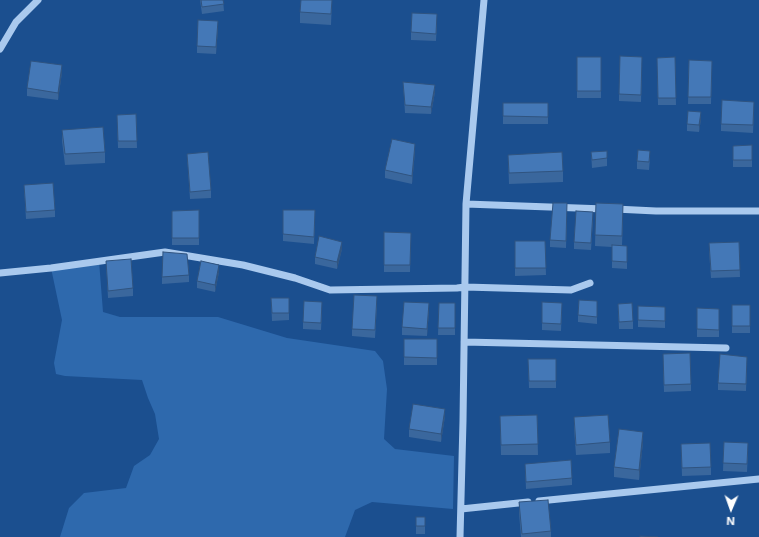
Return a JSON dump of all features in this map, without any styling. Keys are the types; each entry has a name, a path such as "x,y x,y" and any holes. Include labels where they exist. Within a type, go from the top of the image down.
{"street":[{"path":"0,49 16,22 38,0"},
{"path":"460,537 466,204 484,0"},
{"path":"466,204 656,211 759,212"},
{"path":"0,273 51,268 165,252 243,265 296,278 330,290 465,287 571,290 590,283"},
{"path":"464,342 726,348"},
{"path":"461,509 759,479"}],"shaded area":[{"path":"99,261 103,312 120,317 218,317 287,338 375,351 383,361 387,389 384,439 395,449 454,456 453,509 372,502 355,510 345,537 60,537 69,508 84,493 126,488 134,466 150,455 159,439 155,414 142,380 65,376 56,374 54,363 62,320 51,268"}],"building":[{"path":"201,0 223,0 224,4 202,7"},
{"path":"301,0 332,0 331,14 300,12"},
{"path":"412,13 437,14 436,34 411,32"},
{"path":"198,20 218,21 216,47 197,46"},
{"path":"620,56 642,57 641,95 619,94"},
{"path":"577,57 601,57 601,91 577,91"},
{"path":"675,57 676,98 658,98 657,58"},
{"path":"689,60 712,61 711,97 688,97"},
{"path":"31,61 62,65 58,93 27,88"},
{"path":"403,82 435,85 431,107 405,105"},
{"path":"722,100 754,102 753,125 721,124"},
{"path":"503,103 548,103 548,117 503,116"},
{"path":"688,111 701,112 699,125 687,124"},
{"path":"136,114 137,141 118,141 117,115"},
{"path":"103,127 105,152 65,154 62,130"},
{"path":"392,139 415,144 412,176 385,170"},
{"path":"752,145 752,160 733,160 733,146"},
{"path":"638,150 650,151 649,162 637,161"},
{"path":"607,151 607,158 592,160 591,152"},
{"path":"208,152 211,190 190,192 187,154"},
{"path":"562,152 563,171 509,173 508,155"},
{"path":"53,183 55,210 26,212 24,185"},
{"path":"553,203 567,203 566,241 550,240"},
{"path":"596,203 623,204 622,236 595,235"},
{"path":"199,210 199,238 172,238 172,211"},
{"path":"283,210 315,210 314,237 283,234"},
{"path":"576,211 593,212 591,243 574,242"},
{"path":"384,232 411,233 410,265 384,265"},
{"path":"319,236 342,242 337,262 315,257"},
{"path":"515,241 545,241 546,268 515,268"},
{"path":"739,242 740,270 711,271 709,243"},
{"path":"612,245 627,246 627,262 612,261"},
{"path":"163,252 187,254 189,275 162,277"},
{"path":"131,259 133,288 108,291 106,261"},
{"path":"201,261 219,265 215,285 197,281"},
{"path":"354,295 377,296 375,330 352,329"},
{"path":"271,298 289,298 289,313 272,313"},
{"path":"579,300 597,301 597,317 578,315"},
{"path":"304,301 322,302 321,323 303,322"},
{"path":"404,302 429,303 427,329 402,327"},
{"path":"542,302 562,303 561,324 542,323"},
{"path":"439,303 455,303 455,328 438,328"},
{"path":"632,303 633,321 619,322 618,304"},
{"path":"732,305 750,305 750,326 732,326"},
{"path":"638,306 665,307 665,321 638,320"},
{"path":"697,308 719,309 719,330 697,329"},
{"path":"404,339 437,339 437,358 404,357"},
{"path":"690,353 691,384 664,385 663,354"},
{"path":"720,354 747,357 746,384 718,383"},
{"path":"528,359 556,359 556,381 529,381"},
{"path":"413,404 445,409 441,434 409,429"},
{"path":"537,415 538,444 501,445 500,416"},
{"path":"608,415 610,442 576,445 574,417"},
{"path":"619,429 643,432 639,470 614,467"},
{"path":"724,442 748,443 747,464 723,463"},
{"path":"710,443 711,467 682,468 681,444"},
{"path":"571,460 572,478 526,482 525,464"},
{"path":"548,500 551,531 522,534 519,502"},
{"path":"416,517 425,517 425,526 416,526"}]}
